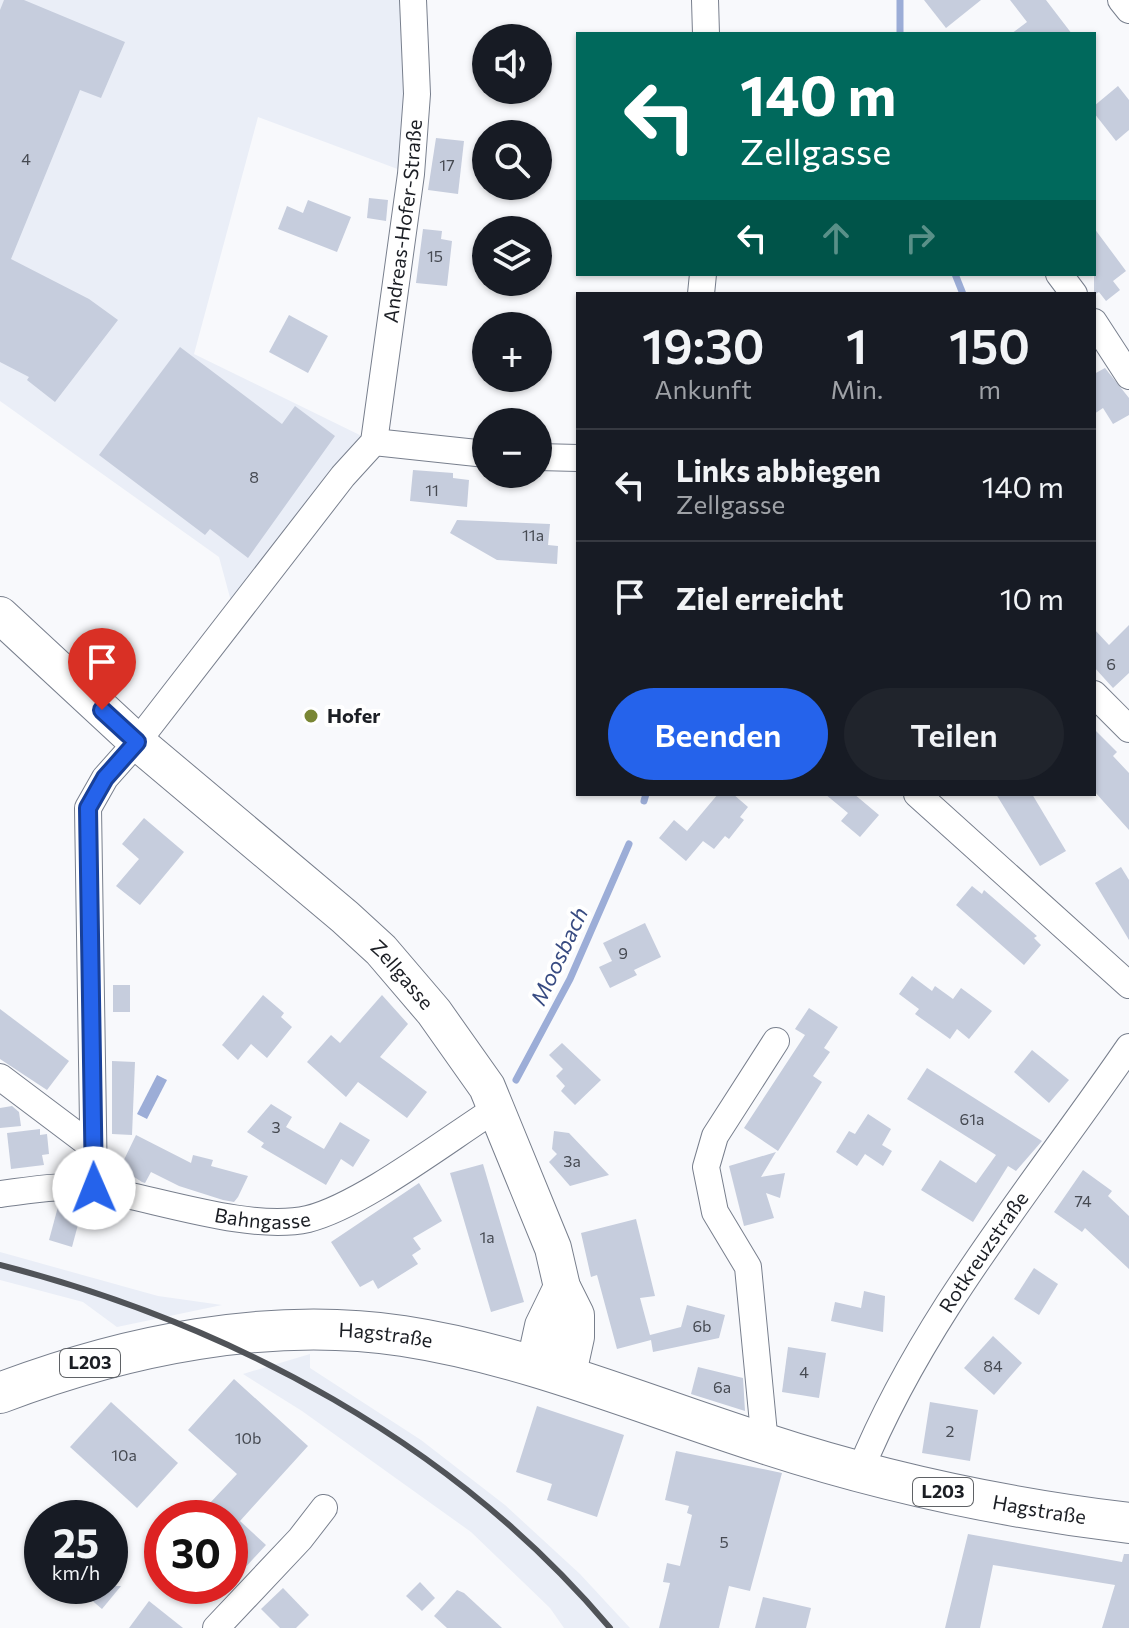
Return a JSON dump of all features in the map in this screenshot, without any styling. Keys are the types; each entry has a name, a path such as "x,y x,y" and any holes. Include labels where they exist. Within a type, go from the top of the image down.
{"main road":[{"name":"Zellgasse","path":"0,615 137,742 381,950 434,1012 476,1070 497,1108 553,1248 562,1287 576,1315 576,1337 550,1372"},
{"name":"Hagstraße","path":"0,1393 143,1349 292,1331 403,1336 550,1372 765,1444 860,1471 987,1503 1129,1523"}],"street":[{"name":"Andreas-Hofer-Straße","path":"374,442 411,174 417,94 413,0"},
{"path":"705,0 706,32"},
{"path":"1121,0 1129,10"},
{"path":"1096,325 1129,376"},
{"path":"94,1188 88,808 105,778 137,742 343,476 374,442 472,452"},
{"path":"552,457 576,458"},
{"path":"1096,696 1129,729"},
{"path":"919,796 1129,985"},
{"path":"765,1444 748,1267 715,1212 706,1167 715,1136 776,1041"},
{"name":"Rotkreuzstraße","path":"860,1471 899,1389 948,1306 1129,1047"},
{"path":"0,1077 93,1147"},
{"name":"Bahngasse","path":"0,1194 55,1187 94,1188 249,1220 307,1219 354,1199 497,1108"},
{"path":"216,1628 300,1539 324,1508"}],"shaded area":[{"path":"0,0 413,0 411,174 258,117 194,354 374,442 235,616 219,557 0,401"},
{"path":"0,1252 158,1296 222,1305 117,1327 83,1302 0,1280"},
{"path":"310,1354 310,1368 421,1440 505,1505 580,1574 630,1628 564,1628 550,1608 471,1532 302,1411 243,1374"}],"water":[{"path":"157,1075 167,1080 147,1119 137,1114"}],"building":[{"path":"4,0 24,0 125,42 101,98 80,90 11,259 89,299 118,320 55,402 27,380 29,377 0,362 0,10"},
{"path":"924,0 981,0 946,28"},
{"path":"1010,0 1046,0 1070,32 1014,32 1027,22"},
{"path":"1118,86 1129,100 1129,130 1116,141 1096,116 1096,104"},
{"path":"436,138 464,141 458,194 428,190"},
{"path":"369,198 388,200 386,221 367,218"},
{"path":"308,200 351,217 337,252 278,229 287,206 303,213"},
{"path":"423,229 442,231 441,239 452,241 447,286 416,283"},
{"path":"1096,231 1126,271 1113,281 1120,290 1106,301 1099,292 1094,292"},
{"path":"289,315 328,336 308,373 269,352"},
{"path":"180,347 282,424 295,406 335,436 248,558 210,529 205,535 99,455"},
{"path":"1105,368 1129,398 1129,415 1113,424 1103,408 1096,413 1096,373"},
{"path":"413,470 453,473 453,478 469,480 467,507 410,501"},
{"path":"457,520 550,524 548,545 558,546 557,564 497,560 450,533"},
{"path":"1129,625 1129,673 1113,688 1096,669 1096,631 1109,645"},
{"path":"1096,731 1117,752 1113,756 1129,773 1129,830 1096,793"},
{"path":"716,796 735,796 748,807 740,817 744,820 729,839 725,836 714,849 703,841 686,861 659,838 674,820 687,831"},
{"path":"827,796 856,796 879,815 860,837 841,821 848,813"},
{"path":"997,796 1033,796 1066,851 1040,866"},
{"path":"144,818 184,852 140,905 116,886 139,859 122,844"},
{"path":"1121,867 1129,880 1129,940 1095,883"},
{"path":"972,886 982,894 984,890 1037,936 1034,938 1041,945 1024,965 956,905"},
{"path":"645,923 661,957 634,970 637,975 610,988 599,967 612,961 603,943"},
{"path":"912,976 932,991 935,986 953,999 961,988 992,1011 969,1039 957,1029 950,1039 915,1014 919,1009 899,994"},
{"path":"113,985 130,985 130,1012 113,1012"},
{"path":"263,995 284,1013 281,1017 292,1027 267,1058 251,1044 238,1060 222,1045"},
{"path":"382,995 408,1024 380,1057 427,1092 407,1118 358,1082 346,1097 307,1062 331,1035 340,1043"},
{"path":"809,1008 838,1027 824,1048 830,1052 813,1076 822,1082 778,1151 744,1128 805,1035 795,1029"},
{"path":"0,1009 69,1061 47,1090 0,1059"},
{"path":"562,1043 601,1080 575,1105 561,1091 565,1086 556,1076 563,1069 549,1055"},
{"path":"1032,1050 1069,1080 1049,1103 1014,1072"},
{"path":"112,1061 135,1062 132,1135 112,1134"},
{"path":"927,1068 1042,1141 1016,1171 1008,1166 973,1222 921,1190 940,1160 976,1183 996,1155 907,1099"},
{"path":"271,1104 292,1117 286,1127 324,1149 340,1122 370,1140 353,1167 341,1159 326,1185 261,1147 264,1143 247,1132"},
{"path":"12,1106 19,1112 21,1126 0,1128 0,1108"},
{"path":"868,1114 891,1129 882,1145 892,1151 883,1166 865,1154 857,1166 836,1152 849,1131 855,1134"},
{"path":"40,1129 40,1135 47,1134 49,1154 42,1155 44,1165 11,1169 7,1133"},
{"path":"554,1131 569,1133 609,1175 570,1186 549,1162 557,1154 552,1149"},
{"path":"136,1135 191,1163 193,1155 213,1160 211,1166 248,1176 238,1197 234,1202 223,1200 179,1186 151,1172 145,1183 142,1182 120,1168"},
{"path":"776,1152 761,1177 785,1173 780,1198 766,1193 774,1218 744,1226 729,1166"},
{"path":"483,1164 524,1302 491,1312 450,1173"},
{"path":"1083,1170 1112,1191 1108,1196 1129,1216 1129,1269 1085,1228 1082,1232 1054,1212"},
{"path":"419,1183 442,1221 413,1238 421,1249 412,1255 418,1264 378,1289 373,1280 360,1287 331,1242"},
{"path":"59,1203 83,1206 72,1247 49,1240"},
{"path":"636,1219 655,1296 640,1298 650,1335 681,1327 687,1305 725,1315 719,1338 653,1352 651,1340 617,1349 597,1275 591,1277 581,1233"},
{"path":"1034,1268 1058,1284 1039,1315 1014,1299"},
{"path":"864,1291 885,1296 883,1332 831,1321 835,1302 861,1308"},
{"path":"993,1336 1022,1363 994,1395 964,1368"},
{"path":"788,1347 826,1353 819,1398 782,1392"},
{"path":"698,1367 743,1378 745,1411 691,1394"},
{"path":"234,1379 308,1446 248,1512 248,1500 213,1500 237,1474 188,1430"},
{"path":"111,1402 178,1463 137,1508 70,1447"},
{"path":"930,1402 978,1410 970,1461 922,1453"},
{"path":"537,1406 624,1435 597,1517 547,1500 552,1484 516,1472"},
{"path":"676,1451 782,1473 750,1591 729,1586 719,1628 659,1628 670,1583 663,1582 667,1563 680,1566 692,1515 687,1513 689,1506 665,1500"},
{"path":"248,1528 266,1545 248,1564"},
{"path":"968,1534 1122,1562 1124,1554 1129,1554 1129,1628 1102,1628 1115,1585 993,1565 980,1628 945,1628"},
{"path":"420,1582 435,1598 422,1611 406,1596"},
{"path":"283,1588 309,1615 296,1628 280,1628 261,1609"},
{"path":"457,1590 502,1628 447,1628 434,1616"},
{"path":"763,1597 811,1608 806,1628 755,1628"},
{"path":"147,1604 153,1604 183,1628 129,1628"}],"waterway":[{"name":"Moosbach","path":"900,0 900,32"},
{"name":"Moosbach","path":"956,276 962,292"},
{"name":"Moosbach","path":"644,801 645,796"},
{"name":"Moosbach","path":"516,1080 570,979 629,844"}],"railway":[{"path":"0,1265 86,1290 171,1321 253,1357 333,1399 409,1447 481,1502 548,1562 610,1628"}],"place":[{"name":"Hofer","path":"311,716"}],"route":[{"path":"94,1188 93,955 88,808 96,790 137,742 102,710"}]}
